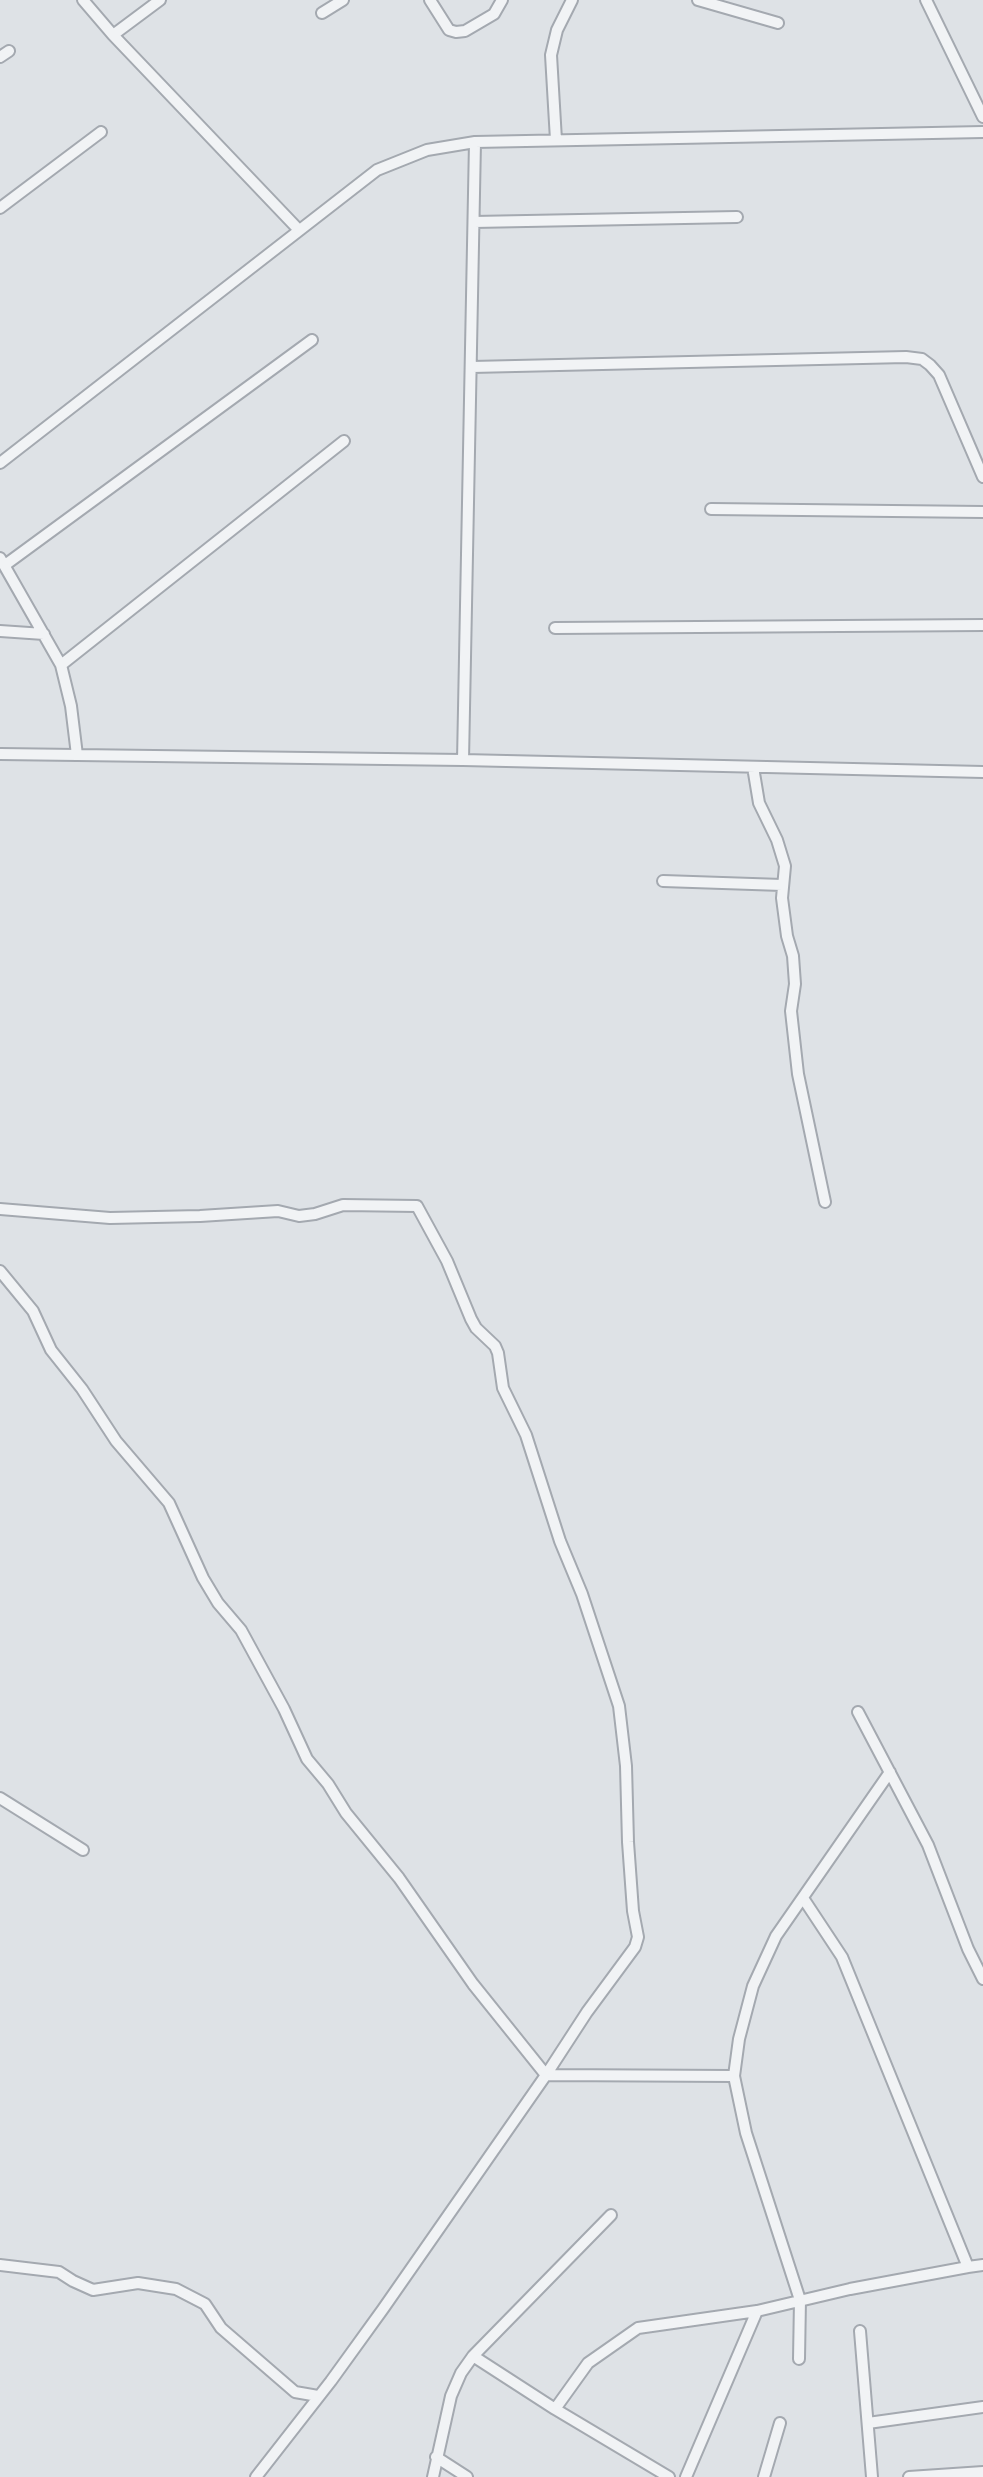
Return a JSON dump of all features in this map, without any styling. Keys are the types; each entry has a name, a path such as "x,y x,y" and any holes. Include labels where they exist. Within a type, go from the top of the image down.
{"street":[{"path":"83,0 113,35 298,230"},
{"path":"113,35 160,0"},
{"path":"322,13 343,0"},
{"path":"430,0 449,30 456,32 465,31 494,14 502,0"},
{"path":"556,140 550,55 557,30 572,0"},
{"path":"698,0 778,23"},
{"path":"926,0 983,116"},
{"path":"0,208 101,132"},
{"path":"0,463 377,170 427,150 476,142 983,132"},
{"path":"463,760 476,142"},
{"path":"474,222 737,217"},
{"path":"76,755 71,706 61,665 2,561 312,340"},
{"path":"472,367 906,357 922,359 939,375 983,477"},
{"path":"61,665 344,441"},
{"path":"711,509 983,512"},
{"path":"555,628 983,625"},
{"path":"0,631 44,634"},
{"path":"0,754 463,760 983,772"},
{"path":"753,767 759,803 777,840 784,866 783,912 795,975 791,1011 798,1074 825,1202"},
{"path":"663,882 782,885"},
{"path":"0,1209 111,1218 278,1212 309,1215 343,1205 412,1205 421,1209 447,1261 471,1319 476,1328 495,1346 498,1353 503,1388 526,1435 560,1541 582,1594 620,1706 626,1767 633,1911 638,1937 635,1947 587,2012 546,2075 383,2309 256,2477"},
{"path":"0,1271 33,1311 51,1350 116,1441 169,1503 203,1578 218,1603 241,1630 284,1709 307,1759 328,1784 346,1813 399,1878 473,1984 546,2075"},
{"path":"858,1713 928,1845 968,1949 983,1979"},
{"path":"799,2359 800,2300 746,2133 734,2076 739,2038 753,1986 776,1936 890,1772"},
{"path":"0,1798 83,1850"},
{"path":"803,1898 842,1957 968,2267"},
{"path":"546,2075 734,2076"},
{"path":"432,2477 451,2396 461,2373 473,2356 611,2215"},
{"path":"0,2265 59,2272 93,2290 138,2283 176,2289 202,2301 221,2328 295,2392 318,2396"},
{"path":"555,2409 588,2363 630,2332 647,2326 757,2311 800,2300 983,2265"},
{"path":"686,2477 757,2311"},
{"path":"860,2331 872,2477"},
{"path":"473,2356 555,2409 669,2477"},
{"path":"868,2423 983,2407"},
{"path":"764,2477 780,2423"},
{"path":"436,2457 467,2477"},
{"path":"909,2477 983,2472"}]}
